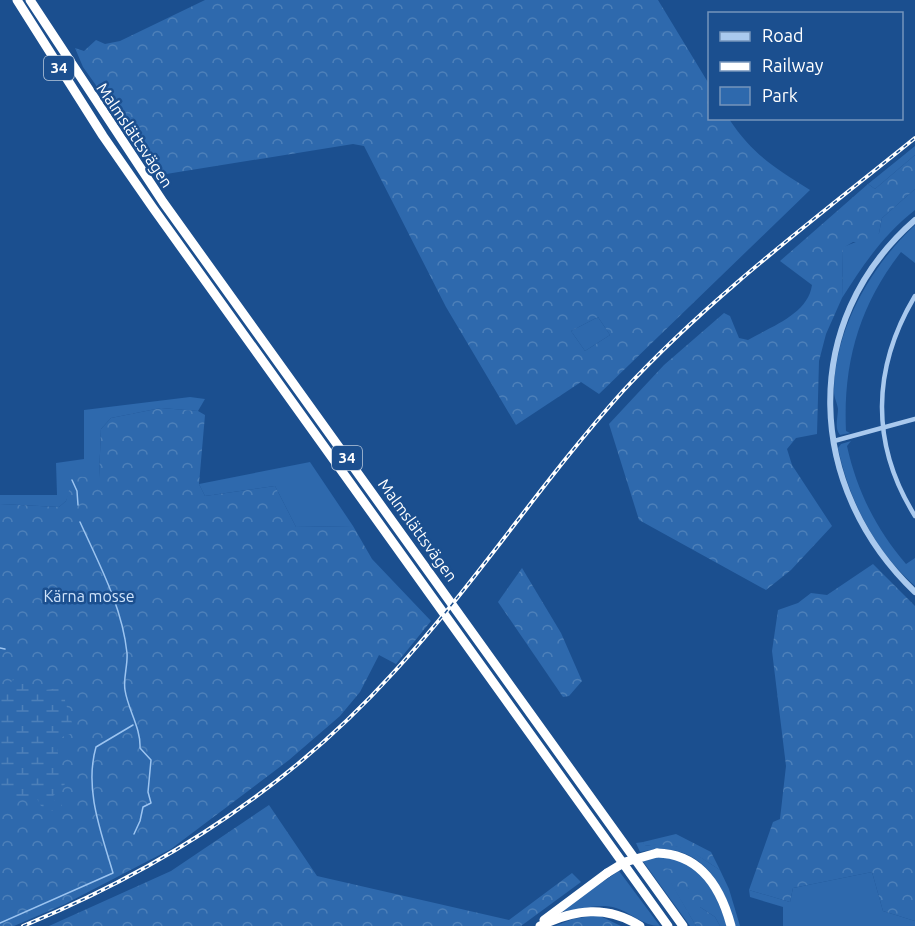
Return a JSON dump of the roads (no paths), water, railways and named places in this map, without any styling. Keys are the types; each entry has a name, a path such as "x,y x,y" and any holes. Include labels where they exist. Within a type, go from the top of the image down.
{"highway":[{"name":"Malmslättsvägen","path":"17,0 103,136 153,208 668,926"},
{"name":"Malmslättsvägen","path":"30,0 163,202 682,926"},
{"path":"535,926 625,862 657,853 687,859 709,876 717,888 731,926"},
{"path":"540,926 567,914 592,911 616,914 640,926"}],"street":[{"path":"915,220 892,243 871,270 851,306 842,330 831,380 833,442 845,490 865,533 890,567 915,592"},
{"path":"915,296 899,326 885,367 883,428 897,484 915,516"},
{"path":"833,442 915,419"}],"waterway":[{"path":"72,480 77,491 78,505"},
{"path":"80,522 115,602 127,653 125,685 127,697 140,748 151,760 148,792 151,803 143,807 134,834"},
{"path":"0,648 5,649"},
{"path":"0,923 113,873 99,826 93,795 93,763 96,747 133,725"}],"railway":[{"path":"23,926 126,878 175,850 223,820 312,752 354,713 424,638 593,425 657,356 764,259 915,138"}],"park label":[{"name":"Kärna mosse","path":"89,596"}]}
